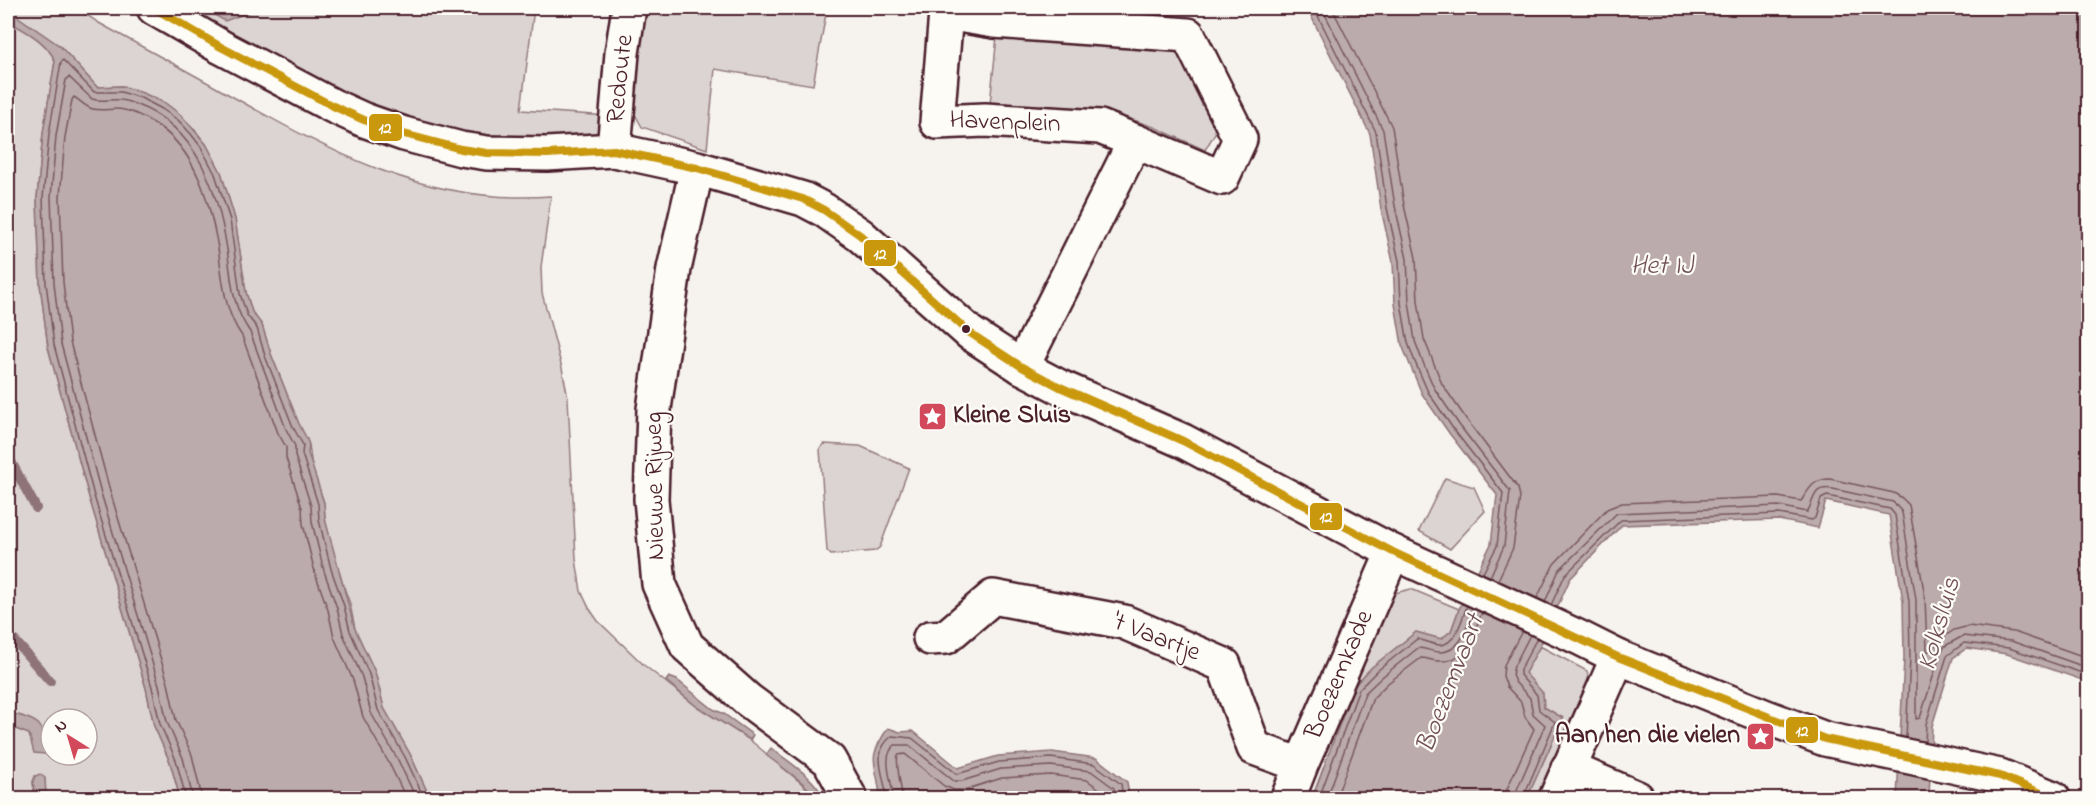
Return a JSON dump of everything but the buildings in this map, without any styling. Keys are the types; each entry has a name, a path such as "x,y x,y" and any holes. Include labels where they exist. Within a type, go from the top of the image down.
{"street":[{"path":"154,8 315,97 364,120 404,134 461,149 487,153 547,154 614,150 697,168 803,199 824,210 860,235 970,333 1022,367 1060,387 1183,441 1393,552 1618,657 1825,739 2000,776 2053,798"},
{"name":"Redoute","path":"614,150 622,53 629,8"},
{"name":"Havenplein","path":"946,13 994,21 1188,34 1240,138 1222,178 1135,141 1100,127 984,120 937,122 946,13"},
{"path":"1022,367 1135,141"},
{"name":"Nieuwe Rijweg","path":"697,168 674,269 654,409 651,499 658,584 687,646 748,700 829,760 850,798"},
{"name":"Boezemkade","path":"1288,798 1393,552"},
{"name":"'t Vaartje","path":"930,638 946,638 993,597 1124,622 1224,665 1254,748 1301,765"},
{"path":"1556,798 1618,657"},
{"path":"1568,768 1637,798"}],"shaded area":[{"path":"57,6 78,10 299,133 346,156 394,175 443,189 496,196 551,196 541,267 542,293 568,398 576,559 581,591 598,621 645,666 696,706 750,740 800,782 815,798 430,798 410,754 384,708 375,672 355,629 350,604 337,568 325,519 324,503 312,467 309,445 271,354 262,325 252,312 246,292 235,219 221,172 206,144 195,130 122,86 97,87 60,46 8,8"},
{"path":"181,8 534,8 521,110 608,116 599,135 594,137 491,135 429,125 392,114 338,91"},
{"path":"641,8 827,8 813,85 715,69 707,149 642,127 631,107"},
{"path":"8,21 41,42 55,61 43,133 37,198 40,284 48,347 89,497 146,688 154,726 170,762 180,798 46,798 45,779 35,776 33,782 35,798 8,798 8,726 29,734 33,746 39,750 39,767 99,767 99,707 39,707 39,730 22,716 8,713"},
{"path":"997,36 1182,50 1218,128 1205,150 1154,127 1101,109 990,104"},
{"path":"824,444 860,446 909,468 880,547 875,551 831,555 827,551 820,449"},
{"path":"1445,478 1474,487 1485,511 1450,549 1419,531"},
{"path":"1411,589 1459,609 1451,631 1441,639 1416,632 1372,667 1354,686 1391,594"},
{"path":"1540,646 1587,671 1592,695 1543,798 1527,798 1563,718 1544,707 1525,673"}],"water":[{"path":"202,8 260,8 225,21"},
{"name":"Het IJ","path":"1307,8 2088,8 2088,682 2007,654 1967,648 1953,658 1932,726 1929,798 1897,798 1904,658 1903,601 1889,515 1826,501 1818,528 1779,520 1622,525 1570,579 1540,646 1525,673 1543,693 1544,707 1563,718 1527,798 1312,798 1354,686 1372,667 1416,632 1441,639 1451,631 1459,609 1491,544 1497,495 1422,394 1402,345 1395,304 1393,262 1381,209 1370,134"},
{"path":"8,10 60,46 97,87 121,86 143,93 165,103 181,115 206,144 221,172 235,219 246,292 252,312 262,325 271,354 309,445 308,453 324,503 325,519 355,629 375,672 384,708 410,754 430,798 180,798 170,762 154,726 146,688 89,497 48,347 40,284 37,198 43,133 55,61 41,42 8,21"},
{"path":"669,677 677,680 713,709 724,714 753,735 750,740 696,706 666,681"},
{"path":"8,713 25,717 38,724 39,753 34,753 29,734 8,726"},
{"path":"888,728 900,732 913,731 958,768 998,756 1052,752 1096,758 1127,782 1129,796 1125,798 880,798 874,756"},
{"path":"771,748 807,776 824,798 815,798 799,780 766,755"},
{"path":"40,774 45,778 46,798 35,798 33,782 35,776"}],"waterway":[{"path":"8,456 36,508"},
{"path":"8,633 50,681"}],"transit line":[{"name":"12","path":"154,8 221,47 333,106 404,134 461,149 487,153 547,154 614,150 697,168 803,199 824,210 860,235 970,333 1022,367 1060,387 1183,441 1393,552 1618,657 1825,739 2000,776 2053,798"}],"place":[{"name":"Kleine Sluis","path":"932,416"},
{"name":"Aan hen die vielen","path":"1761,736"}],"water label":[{"name":"Kolksluis","path":"1940,624"},
{"name":"Boezemvaart","path":"1451,684"}]}
